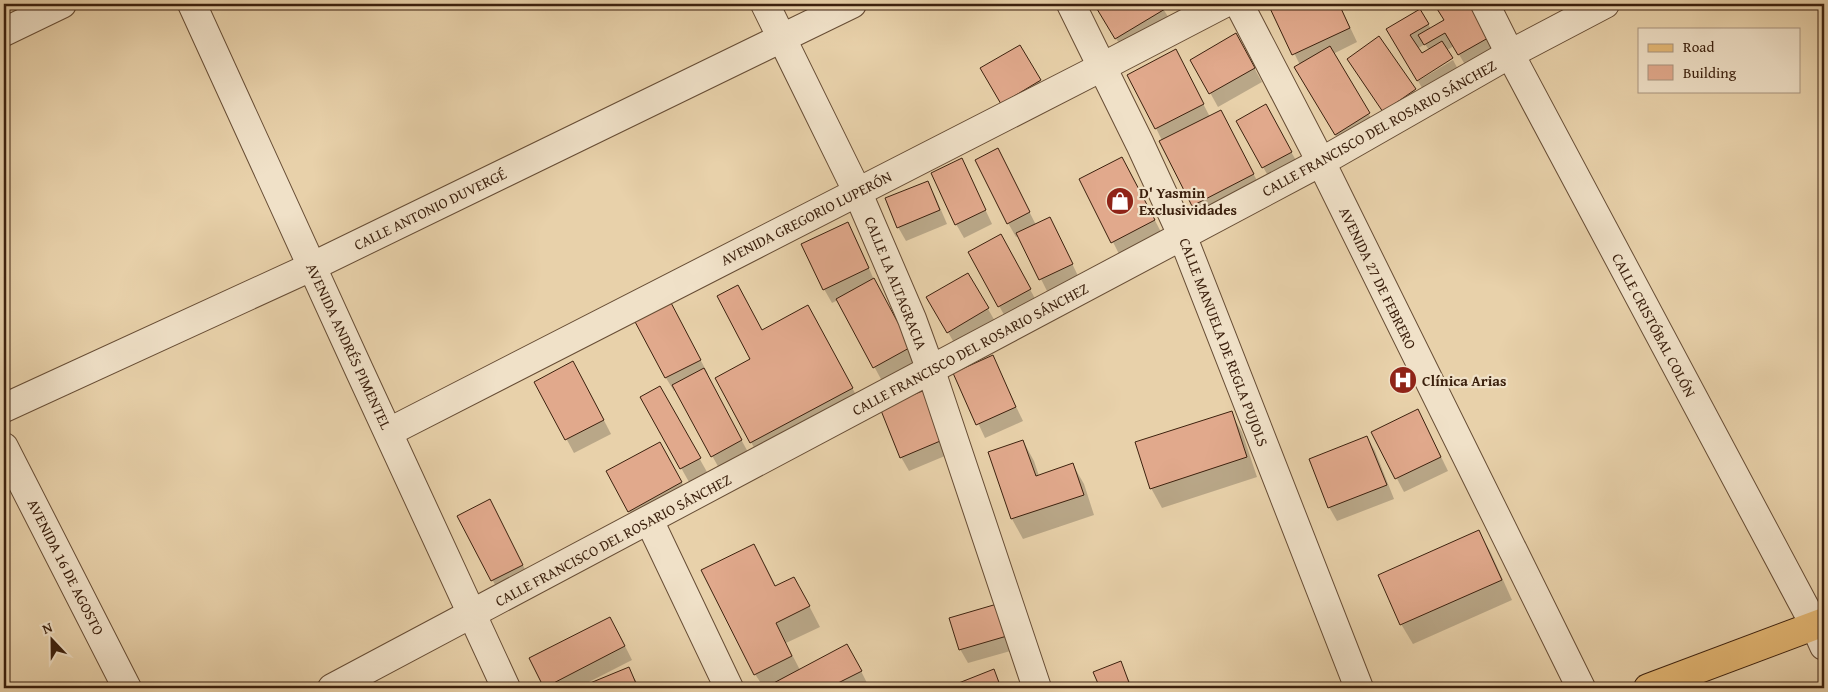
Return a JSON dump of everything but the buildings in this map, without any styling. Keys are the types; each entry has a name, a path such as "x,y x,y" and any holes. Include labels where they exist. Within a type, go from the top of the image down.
{"main road":[{"path":"1648,688 1821,631"}],"street":[{"name":"AVENIDA ANDRÉS PIMENTEL","path":"192,4 311,267 506,688"},
{"name":"CALLE LA ALTAGRACIA","path":"764,4 858,191 912,319 932,371 1037,688"},
{"name":"CALLE ANTONIO DUVERGÉ","path":"4,408 311,267 852,4"},
{"name":"CALLE MANUELA DE REGLA PUJOLS","path":"1071,4 1182,235 1359,688"},
{"name":"AVENIDA GREGORIO LUPERÓN","path":"389,432 1223,4"},
{"name":"AVENIDA 27 DE FEBRERO","path":"1239,4 1321,162 1581,688"},
{"name":"CALLE CRISTÓBAL COLÓN","path":"1485,4 1510,54 1821,631"},
{"name":"CALLE FRANCISCO DEL ROSARIO SÁNCHEZ","path":"332,688 932,371 1321,162 1510,54 1604,4"},
{"path":"4,32 50,6"},
{"name":"AVENIDA 16 DE AGOSTO","path":"4,447 127,688"},
{"path":"649,520 729,688"}],"place":[{"name":"D' Yasmin Exclusividades","path":"1120,201"},
{"name":"Clínica Arias","path":"1403,380"}]}
